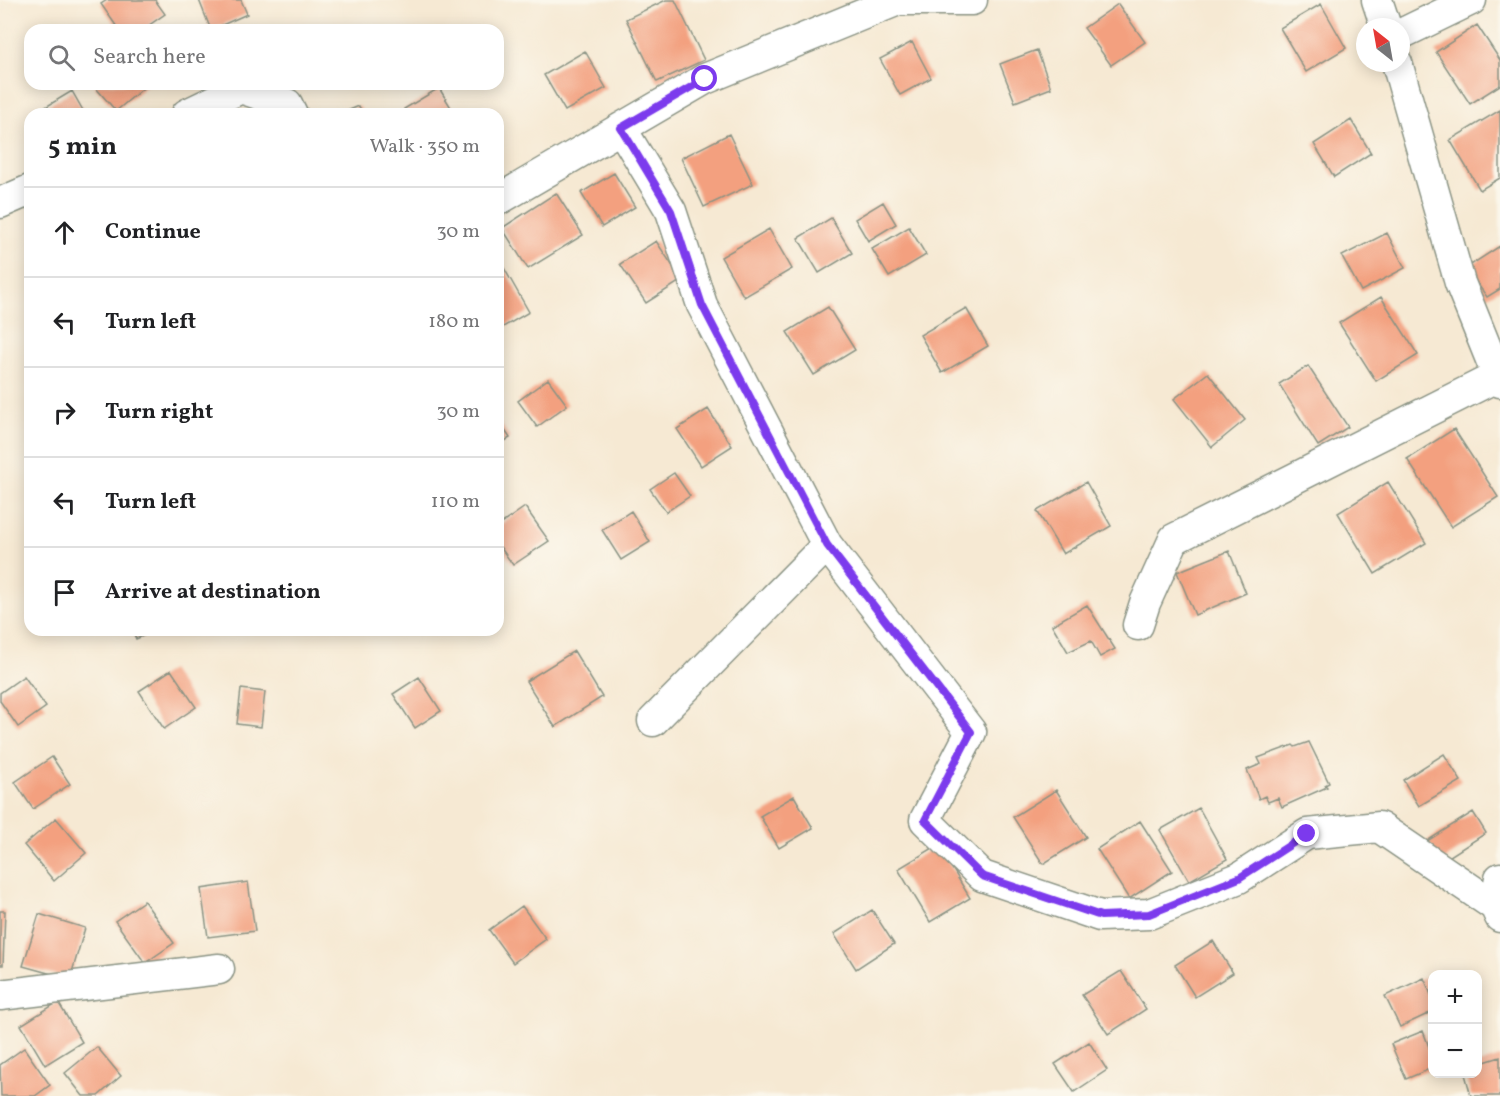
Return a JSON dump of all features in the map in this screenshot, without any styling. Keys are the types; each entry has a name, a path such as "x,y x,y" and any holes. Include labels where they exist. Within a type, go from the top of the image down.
{"street":[{"path":"504,196 705,79 898,0 972,0"},
{"path":"1377,0 1383,18"},
{"path":"1410,30 1471,0"},
{"path":"1138,625 1145,603 1174,539 1499,379 1460,283 1399,72"},
{"path":"199,108 237,90"},
{"path":"247,90 287,104 289,108"},
{"path":"621,128 671,211 702,305 827,545 971,732 925,820 982,876 1101,916 1149,914 1239,878 1307,834 1379,827 1498,900"},
{"path":"0,203 24,193"},
{"path":"653,721 827,545"},
{"path":"0,995 219,969"}],"building":[{"path":"107,0 155,0 165,14 151,24 115,24 101,4"},
{"path":"199,0 241,0 247,14 224,24 209,24"},
{"path":"666,0 675,0 704,60 657,82 626,19"},
{"path":"1118,4 1145,42 1111,65 1084,28"},
{"path":"1321,4 1346,48 1306,72 1280,28"},
{"path":"1477,25 1500,60 1500,85 1470,104 1436,52"},
{"path":"912,42 931,78 900,95 880,59"},
{"path":"1037,50 1051,88 1015,102 1000,64"},
{"path":"585,51 606,88 565,111 544,75"},
{"path":"98,90 141,90 120,108 113,108"},
{"path":"436,90 440,90 451,108 406,108"},
{"path":"72,91 82,108 44,108"},
{"path":"1500,110 1500,178 1480,190 1450,140"},
{"path":"1351,120 1371,153 1334,177 1314,144"},
{"path":"729,134 753,184 704,207 681,158"},
{"path":"614,173 635,207 602,227 581,193"},
{"path":"556,193 583,235 528,269 504,231 504,227"},
{"path":"883,202 896,224 868,241 855,219"},
{"path":"831,218 852,253 819,273 798,238"},
{"path":"909,227 926,255 889,277 872,249"},
{"path":"769,229 792,269 744,297 721,257"},
{"path":"1387,233 1405,268 1361,291 1342,256"},
{"path":"656,241 682,280 646,303 620,264"},
{"path":"1500,246 1500,289 1487,297 1466,268"},
{"path":"504,268 529,312 504,327"},
{"path":"1381,297 1418,355 1376,381 1339,323"},
{"path":"828,307 855,350 814,375 787,332"},
{"path":"966,308 988,346 942,373 920,335"},
{"path":"1308,366 1348,427 1318,446 1279,384"},
{"path":"1208,373 1245,420 1212,447 1174,399"},
{"path":"548,379 567,405 537,427 518,401"},
{"path":"708,409 732,446 701,466 677,429"},
{"path":"504,429 510,438 504,442"},
{"path":"1454,429 1498,497 1451,527 1407,459"},
{"path":"674,473 690,496 666,512 650,489"},
{"path":"1086,482 1111,526 1063,554 1037,511"},
{"path":"1388,482 1426,543 1375,574 1338,513"},
{"path":"525,507 549,541 513,565 504,552 504,522"},
{"path":"631,511 650,542 621,560 602,530"},
{"path":"1229,551 1246,593 1195,615 1177,572"},
{"path":"1087,605 1115,649 1100,657 1091,641 1068,652 1052,625"},
{"path":"574,651 602,697 555,727 526,681"},
{"path":"171,670 196,707 164,729 139,691"},
{"path":"24,676 46,707 18,727 0,701 0,693"},
{"path":"419,677 441,711 415,728 393,694"},
{"path":"241,689 265,692 261,727 237,724"},
{"path":"1309,742 1329,783 1325,785 1327,787 1282,807 1278,798 1268,802 1265,796 1259,799 1247,770 1261,764 1258,758 1293,745 1295,747"},
{"path":"1444,754 1461,781 1419,806 1403,780"},
{"path":"52,757 70,784 33,809 15,782"},
{"path":"1056,790 1086,837 1043,864 1013,817"},
{"path":"794,796 813,828 779,848 760,816"},
{"path":"1199,808 1227,859 1189,881 1160,830"},
{"path":"1473,812 1486,833 1441,862 1427,841"},
{"path":"56,818 86,853 54,881 24,845"},
{"path":"1140,821 1172,871 1129,899 1097,849"},
{"path":"938,845 970,898 930,922 898,869"},
{"path":"248,882 255,931 208,937 201,889"},
{"path":"144,901 174,943 145,963 115,921"},
{"path":"522,906 546,939 513,963 489,930"},
{"path":"872,910 894,944 856,969 834,934"},
{"path":"0,911 5,911 3,965 0,965"},
{"path":"39,914 85,928 70,979 23,966"},
{"path":"1213,941 1233,973 1195,997 1175,965"},
{"path":"1121,971 1146,1009 1108,1034 1082,995"},
{"path":"1424,978 1428,988 1428,1014 1400,1027 1385,996"},
{"path":"58,1002 82,1042 45,1065 21,1025"},
{"path":"1423,1031 1428,1044 1428,1070 1406,1079 1391,1044"},
{"path":"1089,1042 1107,1070 1074,1092 1055,1064"},
{"path":"97,1047 121,1076 98,1096 83,1096 65,1073"},
{"path":"24,1048 50,1085 35,1096 1,1096 0,1065"},
{"path":"1500,1057 1500,1096 1471,1096 1466,1078 1482,1078 1482,1063"}],"route":[{"path":"705,79 621,128 671,211 702,305 827,545 971,732 925,820 982,876 1101,916 1149,914 1239,878 1307,834"}]}
